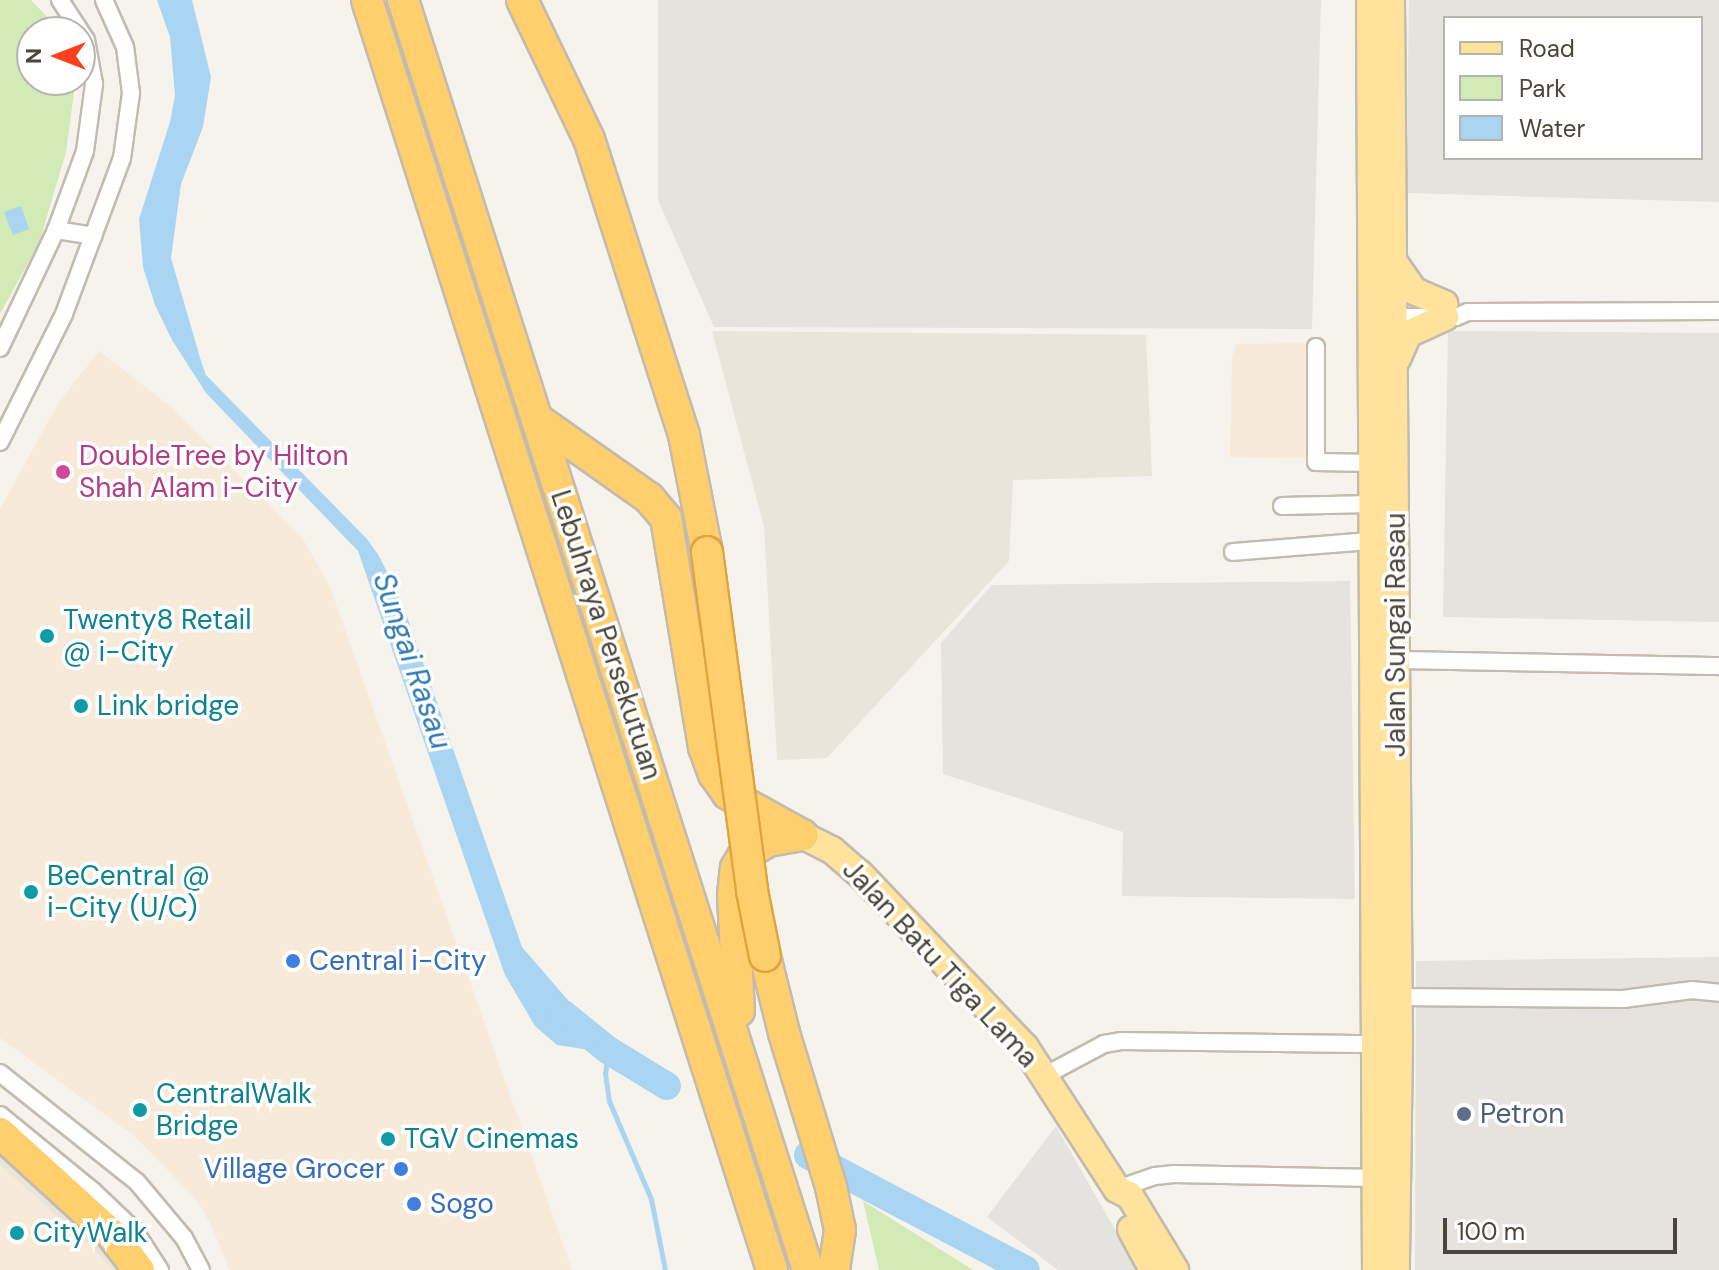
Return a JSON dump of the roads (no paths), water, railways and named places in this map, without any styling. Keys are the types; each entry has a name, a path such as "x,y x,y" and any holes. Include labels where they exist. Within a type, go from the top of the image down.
{"highway":[{"name":"Lebuhraya Persekutuan","path":"367,0 769,1265"},
{"name":"Lebuhraya Persekutuan","path":"403,0 808,1270"},
{"path":"522,0 589,139 684,435 707,552 752,891 784,1033 837,1216 840,1230 834,1270"},
{"path":"537,419 649,498 666,518 704,747 714,774 728,794 802,835"},
{"path":"746,1073 735,965 733,895 736,868 743,856 768,841 802,835"},
{"path":"0,1133 112,1235 139,1270"}],"main road":[{"name":"Jalan Sungai Rasau","path":"1370,0 1381,310 1371,463 1377,1044 1376,1270"},
{"name":"Jalan Sungai Rasau","path":"1391,0 1391,257 1381,310 1395,383 1396,1270"},
{"path":"1391,257 1407,285 1452,311"},
{"path":"1395,383 1398,357 1408,334 1452,311"},
{"name":"Jalan Batu Tiga Lama","path":"802,835 832,850 860,874 1025,1047 1117,1189 1130,1196 1175,1270"},
{"name":"Jalan Batu Tiga Lama","path":"1117,1189 1117,1204 1153,1270"}],"street":[{"path":"0,348 56,230 85,151 94,84 86,40 60,0"},
{"path":"0,442 54,337 122,158 131,93 125,47 104,0"},
{"path":"56,230 94,236"},
{"path":"1381,310 1719,311"},
{"path":"1316,347 1316,462 1371,463"},
{"path":"1282,506 1371,504"},
{"path":"1233,552 1371,541"},
{"path":"1396,660 1719,666"},
{"path":"1398,997 1623,999 1692,990 1719,993"},
{"path":"1044,1076 1104,1044 1121,1041 1377,1044"},
{"path":"0,1073 113,1161 145,1190 184,1238 201,1270"},
{"path":"0,1115 93,1191 134,1230 160,1270"},
{"path":"1117,1189 1155,1176 1174,1174 1376,1178"}],"water":[{"path":"157,0 192,0 211,77 203,127 181,184 171,258 206,375 367,539 379,556 402,602 522,947 592,1028 590,1050 557,1045 535,1026 505,975 358,551 206,393 172,340 155,305 143,267 139,219 170,122 175,95 170,37"},
{"path":"21,206 29,229 13,235 4,212"}],"waterway":[{"name":"Sungai Rasau","path":"562,1013 608,1050 667,1086"},
{"path":"608,1050 605,1073 609,1101 651,1199 665,1270"},
{"name":"Sungai Rasau","path":"808,1155 1026,1270"}],"place":[{"name":"DoubleTree by Hilton Shah Alam i-City","path":"63,472"},
{"name":"Twenty8 Retail @ i-City","path":"47,636"},
{"name":"Link bridge","path":"81,706"},
{"name":"BeCentral @ i-City (U/C)","path":"31,892"},
{"name":"Central i-City","path":"293,961"},
{"name":"CentralWalk Bridge","path":"140,1110"},
{"name":"Petron","path":"1464,1114"},
{"name":"TGV Cinemas","path":"388,1139"},
{"name":"Village Grocer","path":"401,1169"},
{"name":"Sogo","path":"414,1204"},
{"name":"CityWalk","path":"17,1233"}]}
